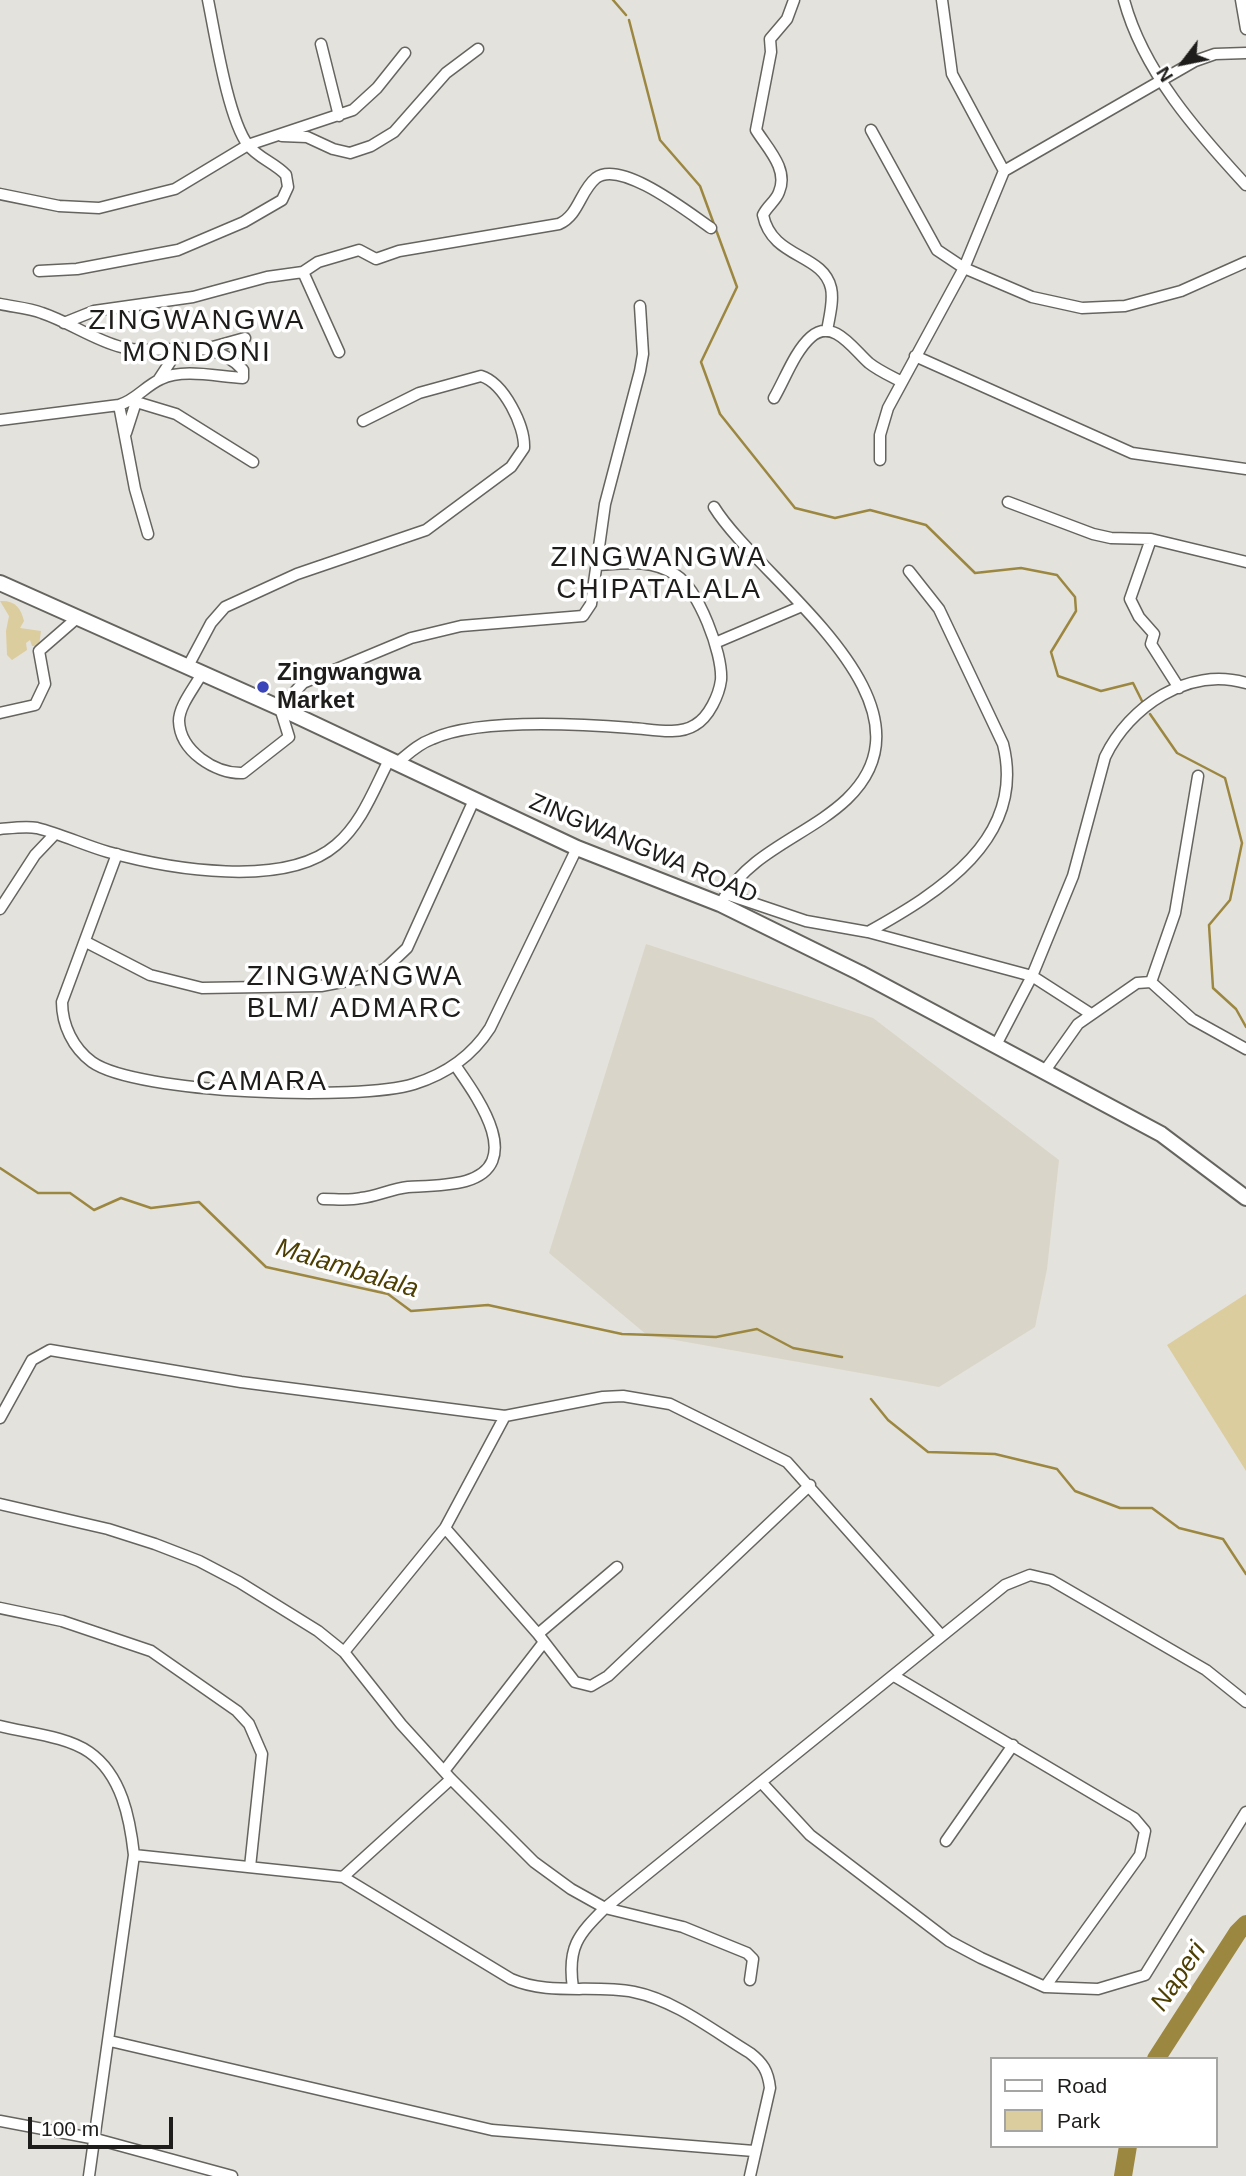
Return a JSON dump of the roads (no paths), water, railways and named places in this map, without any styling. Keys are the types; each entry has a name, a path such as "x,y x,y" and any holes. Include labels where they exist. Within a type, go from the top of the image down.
{"street":[{"path":"39,271 77,269 178,250 244,222 282,200 288,187 286,175 248,145 230,97 208,0"},
{"path":"794,0 787,19 770,39 771,51 756,130 775,157 782,183 779,195 763,215 774,240 807,261 828,280 832,295 827,331"},
{"path":"942,0 949,61 957,87 1004,171"},
{"path":"1124,0 1136,37 1163,80 1200,134 1246,185"},
{"path":"1241,0 1246,29"},
{"path":"321,44 339,116"},
{"path":"278,136 307,137 333,149 350,153 371,146 394,132 446,73 478,49"},
{"path":"880,460 882,424 915,356 964,268 1004,171 1208,55 1246,52"},
{"path":"0,194 59,206 99,208 175,189 248,145 339,116 367,98 405,53"},
{"path":"871,130 937,250 964,268 1032,297 1090,308 1125,306 1155,300 1246,262"},
{"path":"64,323 94,311 193,297 259,278 303,272 318,262 359,250 376,259 399,251 559,224 572,215 600,176 635,178 711,228"},
{"path":"303,272 339,352"},
{"path":"0,304 42,313 121,347 178,350 208,348 245,338"},
{"path":"201,675 180,712 183,740 189,748 220,769 235,774 249,771 289,737 280,708 303,683 411,638 461,626 583,616 591,604 605,504 642,362 640,306"},
{"path":"774,398 804,344 813,334 827,331 841,335 869,362 902,382"},
{"path":"158,380 179,373 243,378 243,370 237,364 208,348"},
{"path":"0,420 134,401 158,380 178,350"},
{"path":"915,356 1132,453 1246,469"},
{"path":"187,668 211,623 225,607 297,574 426,530 511,467 524,448 522,425 516,413 495,386 481,376 419,393 363,421"},
{"path":"126,434 134,401"},
{"path":"134,401 176,414 253,462"},
{"path":"119,405 135,489 148,534"},
{"path":"1008,502 1093,534 1111,538 1151,539 1246,562"},
{"path":"715,507 727,528 839,649 869,697 875,727 870,761 861,782 847,798 746,869 723,899 806,921 868,932 1032,976 1091,1014"},
{"path":"1151,539 1130,599 1139,617 1154,634 1151,644 1179,688"},
{"path":"0,829 35,828 117,855 245,872 287,869 310,862 338,844 352,828 393,761 435,737 509,726 689,728 710,709 719,688 720,666 715,643 694,596 684,581 674,574 643,563 598,565"},
{"path":"868,932 928,898 961,870 981,845 998,816 1006,792 1009,765 984,698 939,609 909,571"},
{"name":"ZINGWANGWA ROAD","path":"0,583 280,708 576,848 723,899 1173,1141 1246,1198"},
{"path":"715,643 802,606"},
{"path":"0,713 35,705 45,684 40,651 77,618"},
{"path":"996,1045 1032,976 1073,876 1105,757 1114,739 1143,707 1179,688 1221,679 1246,683"},
{"path":"1151,982 1174,913 1198,776"},
{"path":"86,942 150,975 202,988 321,986 368,977 386,968 407,948 474,800"},
{"path":"0,909 35,855 54,835"},
{"path":"117,855 62,1002 62,1015 76,1045 92,1062 110,1071 198,1086 332,1095 400,1088 439,1075 474,1050 490,1028 576,848"},
{"path":"1044,1072 1069,1033 1091,1014 1137,983 1151,982 1192,1018 1246,1049"},
{"path":"323,1199 363,1198 396,1189 453,1184 479,1175 490,1164 495,1141 480,1101 454,1065"},
{"path":"0,1418 32,1360 41,1352 64,1349 241,1382 505,1416 603,1397 649,1399 670,1404 787,1462 942,1635"},
{"path":"344,1652 445,1528 505,1416"},
{"path":"445,1528 541,1638 575,1682 583,1685 599,1683 810,1485"},
{"path":"0,1504 108,1529 199,1561 307,1624 344,1652 401,1724 534,1862 571,1889 605,1908 683,1927 747,1953 753,1959 750,1980"},
{"path":"343,1877 448,1775 541,1638 617,1567"},
{"path":"573,1988 573,1945 581,1931 605,1908 942,1635 1005,1585 1018,1578 1038,1576 1206,1670 1246,1702"},
{"path":"0,1608 72,1624 151,1651 237,1711 249,1724 262,1754 250,1867"},
{"path":"894,1676 1133,1818 1145,1831 1140,1855 1045,1987"},
{"path":"0,1726 71,1744 90,1752 107,1771 130,1820 134,1855 89,2176"},
{"path":"946,1841 1013,1745"},
{"path":"761,1782 810,1835 949,1941 1045,1987 1098,1989 1145,1975 1246,1812"},
{"path":"134,1855 343,1877 511,1979 548,1990 616,1989 656,2000 762,2063 769,2075 770,2088 750,2176"},
{"path":"110,2040 492,2130 754,2151"},
{"path":"0,2121 96,2139 232,2176"}],"waterway":[{"path":"613,0 626,15"},
{"path":"629,20 660,140 700,186 737,287 701,362 720,414 795,508 835,518 870,510 926,525 975,573 1021,568 1057,575 1075,597 1076,611 1051,652 1058,676 1101,691 1133,683 1142,701"},
{"path":"1150,714 1177,753 1225,778 1242,843 1230,900 1209,925 1213,988 1236,1009 1246,1027"},
{"name":"Malambalala","path":"0,1168 38,1193 70,1193 94,1210 121,1198 151,1208 199,1202 266,1267 388,1294 411,1311 488,1305 622,1334 716,1337 757,1329 793,1348 842,1357"},
{"name":"Malambalala","path":"871,1399 888,1420 928,1452 995,1454 1057,1469 1075,1491 1120,1508 1152,1508 1179,1528 1223,1539 1246,1574"},
{"name":"Naperi","path":"1157,2057 1238,1932 1246,1924"},
{"name":"Naperi","path":"1123,2176 1128,2148"}],"place":[{"name":"Zingwangwa Market","path":"263,687"}],"district":[{"name":"ZINGWANGWA MONDONI","path":"197,337"},
{"name":"ZINGWANGWA CHIPATALALA","path":"659,574"},
{"name":"ZINGWANGWA BLM/ ADMARC","path":"355,993"},
{"name":"CAMARA","path":"262,1082"}]}
